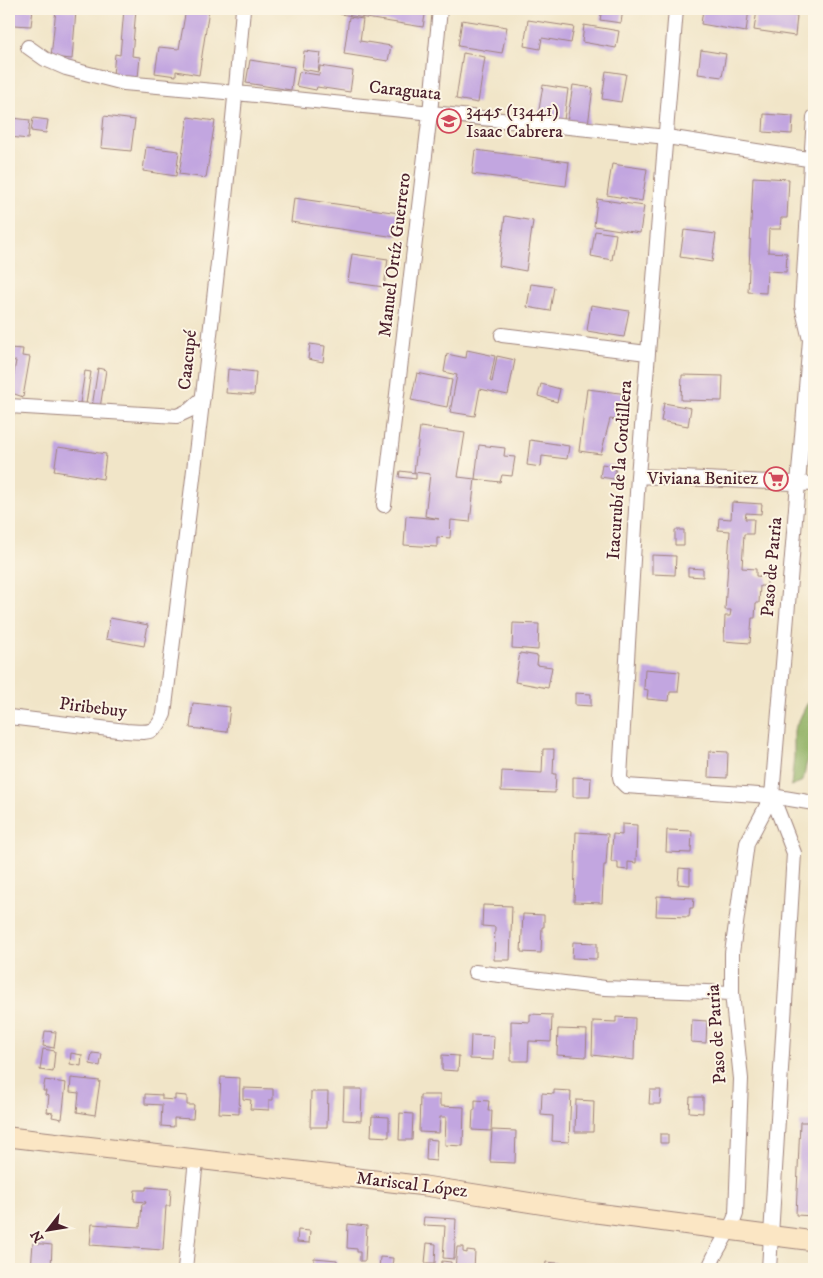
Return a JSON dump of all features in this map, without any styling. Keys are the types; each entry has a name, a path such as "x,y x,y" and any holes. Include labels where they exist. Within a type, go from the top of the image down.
{"street":[{"name":"Caacupé","path":"164,714 203,398 236,93 243,9"},
{"name":"Manuel Ortíz Guerrero","path":"384,505 430,113 440,9"},
{"name":"Itacurubí de la Cordillera","path":"676,9 667,137 647,353 619,771 621,781 626,786 772,796"},
{"name":"Caraguata","path":"28,47 45,59 66,68 124,83 667,137 812,159"},
{"name":"Paso de Patria","path":"709,1269 713,1255 729,1231 736,1214 740,1079 732,994 732,952 747,843 772,796 797,483 812,337 802,306 814,117"},
{"path":"502,335 647,353"},
{"path":"9,406 178,416 190,410 203,398"},
{"path":"638,476 814,484"},
{"name":"Piribebuy","path":"9,717 145,732 159,726 164,714"},
{"path":"772,796 814,803"},
{"name":"Paso de Patria","path":"769,1269 794,853 772,796"},
{"path":"475,972 605,988 732,994"},
{"name":"Mariscal López","path":"9,1136 424,1186 596,1213 814,1241"},
{"path":"184,1269 196,1159"}],"green space":[{"path":"814,677 814,740 803,781 791,786 794,730 812,694"}],"building":[{"path":"14,9 33,9 31,26 13,25"},
{"path":"56,9 76,11 72,59 51,57"},
{"path":"124,9 136,9 132,56 140,57 138,78 113,75 115,54 120,55"},
{"path":"186,9 209,9 199,75 176,71 176,76 155,73 159,47 179,49"},
{"path":"341,9 426,9 423,27 340,14"},
{"path":"602,9 623,9 621,23 600,20"},
{"path":"703,9 749,9 746,32 701,24"},
{"path":"757,10 797,16 795,36 754,30"},
{"path":"349,17 363,19 360,41 391,46 388,61 344,54"},
{"path":"462,20 507,27 502,53 458,46"},
{"path":"528,20 574,27 571,43 542,38 540,49 524,46"},
{"path":"584,25 619,31 616,48 582,42"},
{"path":"701,50 726,54 722,77 698,74"},
{"path":"304,51 321,53 318,72 302,69"},
{"path":"463,53 485,57 478,103 456,99"},
{"path":"250,60 294,67 291,90 246,83"},
{"path":"320,66 353,71 350,92 317,87 316,90 296,86 299,72 319,75"},
{"path":"606,71 626,74 621,102 602,99"},
{"path":"543,85 568,89 564,120 538,116"},
{"path":"573,85 593,88 588,125 567,122"},
{"path":"764,114 793,116 792,134 763,132"},
{"path":"104,116 135,120 131,151 101,148"},
{"path":"188,117 215,121 206,178 179,174"},
{"path":"12,118 30,120 28,139 10,137"},
{"path":"33,118 48,120 46,133 31,131"},
{"path":"146,147 179,151 176,176 143,171"},
{"path":"475,150 569,162 566,186 472,174"},
{"path":"612,164 647,169 642,201 607,195"},
{"path":"753,177 789,179 787,218 781,218 780,229 769,229 768,252 787,253 786,272 767,271 766,293 748,292"},
{"path":"294,198 399,213 396,237 291,222"},
{"path":"597,199 644,206 640,233 594,226"},
{"path":"505,216 533,221 526,271 499,266"},
{"path":"684,230 716,234 712,262 680,257"},
{"path":"595,231 616,234 612,260 591,256"},
{"path":"352,254 388,259 384,287 348,282"},
{"path":"531,284 554,287 550,311 527,307"},
{"path":"591,305 629,311 624,337 587,331"},
{"path":"310,344 325,346 323,362 308,359"},
{"path":"9,348 23,349 22,356 30,357 23,397 9,392 9,377 13,378 16,361 9,360"},
{"path":"467,350 495,356 490,381 492,382 497,356 515,360 508,395 480,389 475,416 450,412 457,375 444,372 447,354 466,358"},
{"path":"98,368 106,370 100,408 92,407"},
{"path":"228,369 256,372 254,395 226,393"},
{"path":"85,371 91,372 86,404 80,403"},
{"path":"417,373 452,380 447,407 411,400"},
{"path":"682,375 723,376 722,401 681,400"},
{"path":"541,384 560,389 557,402 538,396"},
{"path":"587,389 628,394 625,421 610,419 601,454 579,451"},
{"path":"664,403 691,408 688,426 661,421"},
{"path":"420,427 465,433 458,477 475,479 470,522 451,520 450,538 437,537 437,547 404,545 406,516 439,519 425,516 430,474 414,472"},
{"path":"530,440 569,446 567,459 542,456 541,467 527,465"},
{"path":"479,445 505,448 504,456 515,457 512,476 502,475 500,482 475,479"},
{"path":"58,447 106,454 103,479 54,471"},
{"path":"602,464 616,466 614,479 600,477"},
{"path":"400,471 416,473 416,479 399,477"},
{"path":"732,502 762,504 761,514 746,513 745,519 754,519 753,534 744,534 742,568 756,569 756,576 767,577 767,586 760,586 759,603 756,603 755,618 752,618 750,643 724,641 725,616 730,616 731,610 725,610 730,531 718,530 719,518 731,519"},
{"path":"675,530 684,530 684,545 675,545"},
{"path":"652,555 676,556 675,575 652,574"},
{"path":"688,568 703,569 703,577 688,576"},
{"path":"110,618 148,625 144,646 106,639"},
{"path":"513,623 539,624 538,650 512,648"},
{"path":"520,653 538,656 537,665 552,667 548,688 515,682"},
{"path":"645,669 680,672 678,692 670,692 669,701 647,699 648,690 644,689"},
{"path":"575,693 591,694 591,706 575,705"},
{"path":"193,703 230,707 227,732 190,728"},
{"path":"543,749 554,749 553,774 556,774 555,793 501,791 502,771 542,773"},
{"path":"709,751 728,752 727,778 708,777"},
{"path":"573,777 591,778 590,797 573,797"},
{"path":"622,824 637,825 636,863 628,862 628,870 618,869 618,862 611,862 613,834 622,835"},
{"path":"667,830 692,831 691,853 666,852"},
{"path":"576,832 608,834 602,903 574,902"},
{"path":"679,868 690,869 690,885 678,884"},
{"path":"657,896 694,898 693,908 690,908 689,917 656,916"},
{"path":"483,905 512,906 510,960 494,960 495,927 482,926"},
{"path":"523,914 544,915 541,953 521,952"},
{"path":"573,942 597,943 597,959 572,958"},
{"path":"530,1014 552,1015 551,1042 529,1041 528,1061 511,1061 511,1021 530,1022"},
{"path":"616,1017 635,1018 634,1060 592,1055 593,1021 616,1022"},
{"path":"692,1020 707,1021 706,1043 691,1042"},
{"path":"558,1029 587,1030 586,1057 557,1055"},
{"path":"45,1031 56,1032 54,1048 43,1046"},
{"path":"471,1035 494,1036 493,1060 470,1059"},
{"path":"43,1049 55,1051 53,1072 40,1070"},
{"path":"71,1053 82,1055 81,1066 70,1064"},
{"path":"92,1053 102,1054 100,1066 90,1064"},
{"path":"442,1055 459,1056 458,1071 442,1070"},
{"path":"221,1077 240,1078 239,1114 219,1113"},
{"path":"71,1078 100,1081 95,1115 77,1112 79,1093 70,1092"},
{"path":"45,1080 66,1083 62,1119 52,1117 53,1113 47,1112 49,1096 45,1095 46,1091 43,1091"},
{"path":"243,1088 273,1089 273,1100 269,1100 269,1110 250,1109 251,1100 243,1099"},
{"path":"344,1089 362,1089 361,1121 343,1120"},
{"path":"554,1090 571,1091 569,1142 552,1141 553,1116 541,1115 542,1093 554,1094"},
{"path":"650,1090 661,1090 660,1104 649,1104"},
{"path":"311,1092 328,1092 327,1127 310,1127"},
{"path":"145,1094 162,1095 162,1099 175,1100 175,1095 187,1096 187,1105 194,1105 193,1119 174,1118 174,1127 161,1126 162,1105 145,1104"},
{"path":"420,1095 440,1095 440,1106 464,1107 463,1146 445,1145 446,1117 440,1117 439,1133 419,1132"},
{"path":"690,1097 703,1097 703,1113 689,1112"},
{"path":"475,1100 489,1101 488,1111 492,1111 491,1131 472,1130"},
{"path":"576,1100 594,1101 593,1132 575,1132"},
{"path":"400,1113 413,1114 412,1140 399,1140"},
{"path":"372,1116 389,1117 389,1137 371,1136"},
{"path":"800,1122 814,1122 814,1216 796,1215"},
{"path":"492,1130 516,1131 515,1163 490,1162"},
{"path":"660,1134 668,1134 668,1143 660,1143"},
{"path":"427,1139 437,1140 436,1161 426,1160"},
{"path":"146,1187 171,1189 170,1206 166,1206 163,1250 90,1245 92,1224 140,1227 142,1204 146,1202 134,1201 135,1190 146,1190"},
{"path":"424,1217 456,1219 454,1259 443,1258 445,1226 423,1225"},
{"path":"348,1224 367,1226 365,1261 360,1261 360,1252 357,1252 357,1249 347,1248"},
{"path":"298,1230 310,1231 309,1243 297,1242"},
{"path":"33,1243 52,1245 51,1269 31,1269"},
{"path":"427,1243 436,1244 435,1263 425,1263"},
{"path":"457,1247 463,1247 463,1252 467,1253 467,1250 475,1251 474,1269 455,1269"},
{"path":"380,1257 393,1258 392,1269 379,1269"},
{"path":"314,1258 337,1260 337,1269 314,1269"},
{"path":"442,1261 451,1262 451,1269 441,1269"},
{"path":"546,1262 567,1264 566,1269 545,1269"}],"place":[{"name":"3445 (13441) Isaac Cabrera","path":"449,121"},
{"name":"Viviana Benitez","path":"776,479"}]}
